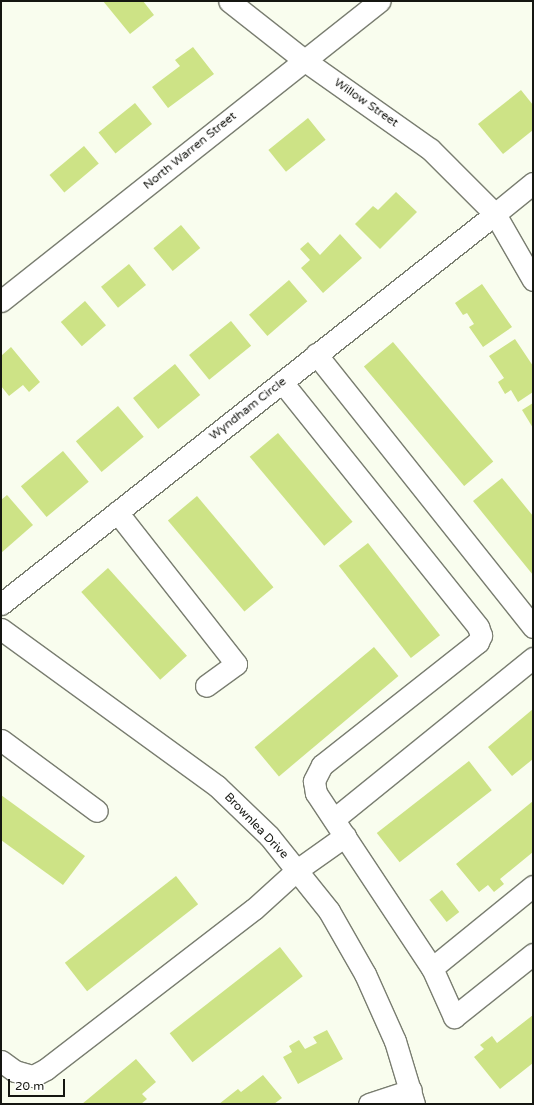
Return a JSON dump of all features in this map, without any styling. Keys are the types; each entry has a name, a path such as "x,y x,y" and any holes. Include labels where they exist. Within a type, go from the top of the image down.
{"street":[{"name":"Willow Street","path":"229,1 304,60 430,149 495,214"},
{"name":"North Warren Street","path":"1,301 379,1"},
{"name":"Wyndham Circle","path":"1,604 533,183"},
{"path":"495,214 533,280"},
{"path":"316,354 533,627"},
{"path":"282,382 478,627 481,635 478,642 322,765 314,781 316,793 432,968 454,1017 533,954"},
{"path":"117,512 236,664 206,686"},
{"name":"Brownlea Drive","path":"1,629 217,786 269,836 329,911 365,974 395,1041 412,1097"},
{"path":"334,819 533,658"},
{"path":"1,740 97,811"},
{"path":"1,1061 15,1071 33,1076 46,1069 254,909 297,870 345,836"},
{"path":"432,968 533,886"},
{"path":"369,1104 412,1097"}],"building":[{"path":"103,1 143,1 154,15 130,34"},
{"path":"193,47 214,74 168,108 152,87 180,66 175,60"},
{"path":"521,90 533,105 533,130 503,154 478,124"},
{"path":"135,103 152,124 115,154 98,133"},
{"path":"308,118 326,140 286,172 268,150"},
{"path":"84,146 99,164 64,193 50,175"},
{"path":"396,192 417,212 380,249 355,224 373,206 378,210"},
{"path":"181,225 200,248 173,271 153,248"},
{"path":"340,234 362,258 323,293 301,268 310,260 300,249 308,242 320,255"},
{"path":"129,264 146,285 118,308 101,287"},
{"path":"289,280 307,301 267,336 249,315"},
{"path":"482,284 512,327 483,347 469,327 474,324 467,313 463,315 455,303"},
{"path":"85,301 106,325 82,346 61,322"},
{"path":"231,321 251,346 209,380 189,355"},
{"path":"515,339 533,366 533,392 518,402 511,390 505,394 498,382 504,378 489,356"},
{"path":"393,342 493,462 464,486 364,366"},
{"path":"11,347 40,382 29,392 23,385 9,396 1,386 1,356"},
{"path":"175,364 200,395 158,429 133,398"},
{"path":"533,403 533,428 522,410"},
{"path":"118,406 144,437 102,472 76,441"},
{"path":"278,433 353,522 324,546 250,457"},
{"path":"63,451 89,482 47,517 21,486"},
{"path":"502,478 533,516 533,575 473,501"},
{"path":"7,495 33,525 1,553 1,500"},
{"path":"197,496 273,587 244,612 168,520"},
{"path":"368,543 440,635 411,658 339,566"},
{"path":"108,568 187,656 160,680 81,592"},
{"path":"374,647 398,676 279,776 254,747"},
{"path":"533,709 533,759 512,776 488,747"},
{"path":"469,761 492,790 400,862 377,833"},
{"path":"1,795 85,856 63,885 1,840"},
{"path":"533,801 533,852 500,879 504,884 494,892 488,885 479,892 456,864"},
{"path":"176,876 198,904 87,991 65,963"},
{"path":"442,890 459,912 447,922 429,900"},
{"path":"280,947 303,976 192,1062 170,1033"},
{"path":"533,1015 533,1063 500,1089 474,1057 484,1049 480,1045 492,1036 497,1043"},
{"path":"327,1030 343,1059 298,1084 283,1057 292,1052 289,1046 299,1040 305,1049 317,1043 313,1037"},
{"path":"136,1059 156,1082 142,1094 147,1099 141,1104 82,1104"},
{"path":"263,1075 282,1098 274,1104 219,1104 238,1089 241,1092"}]}
